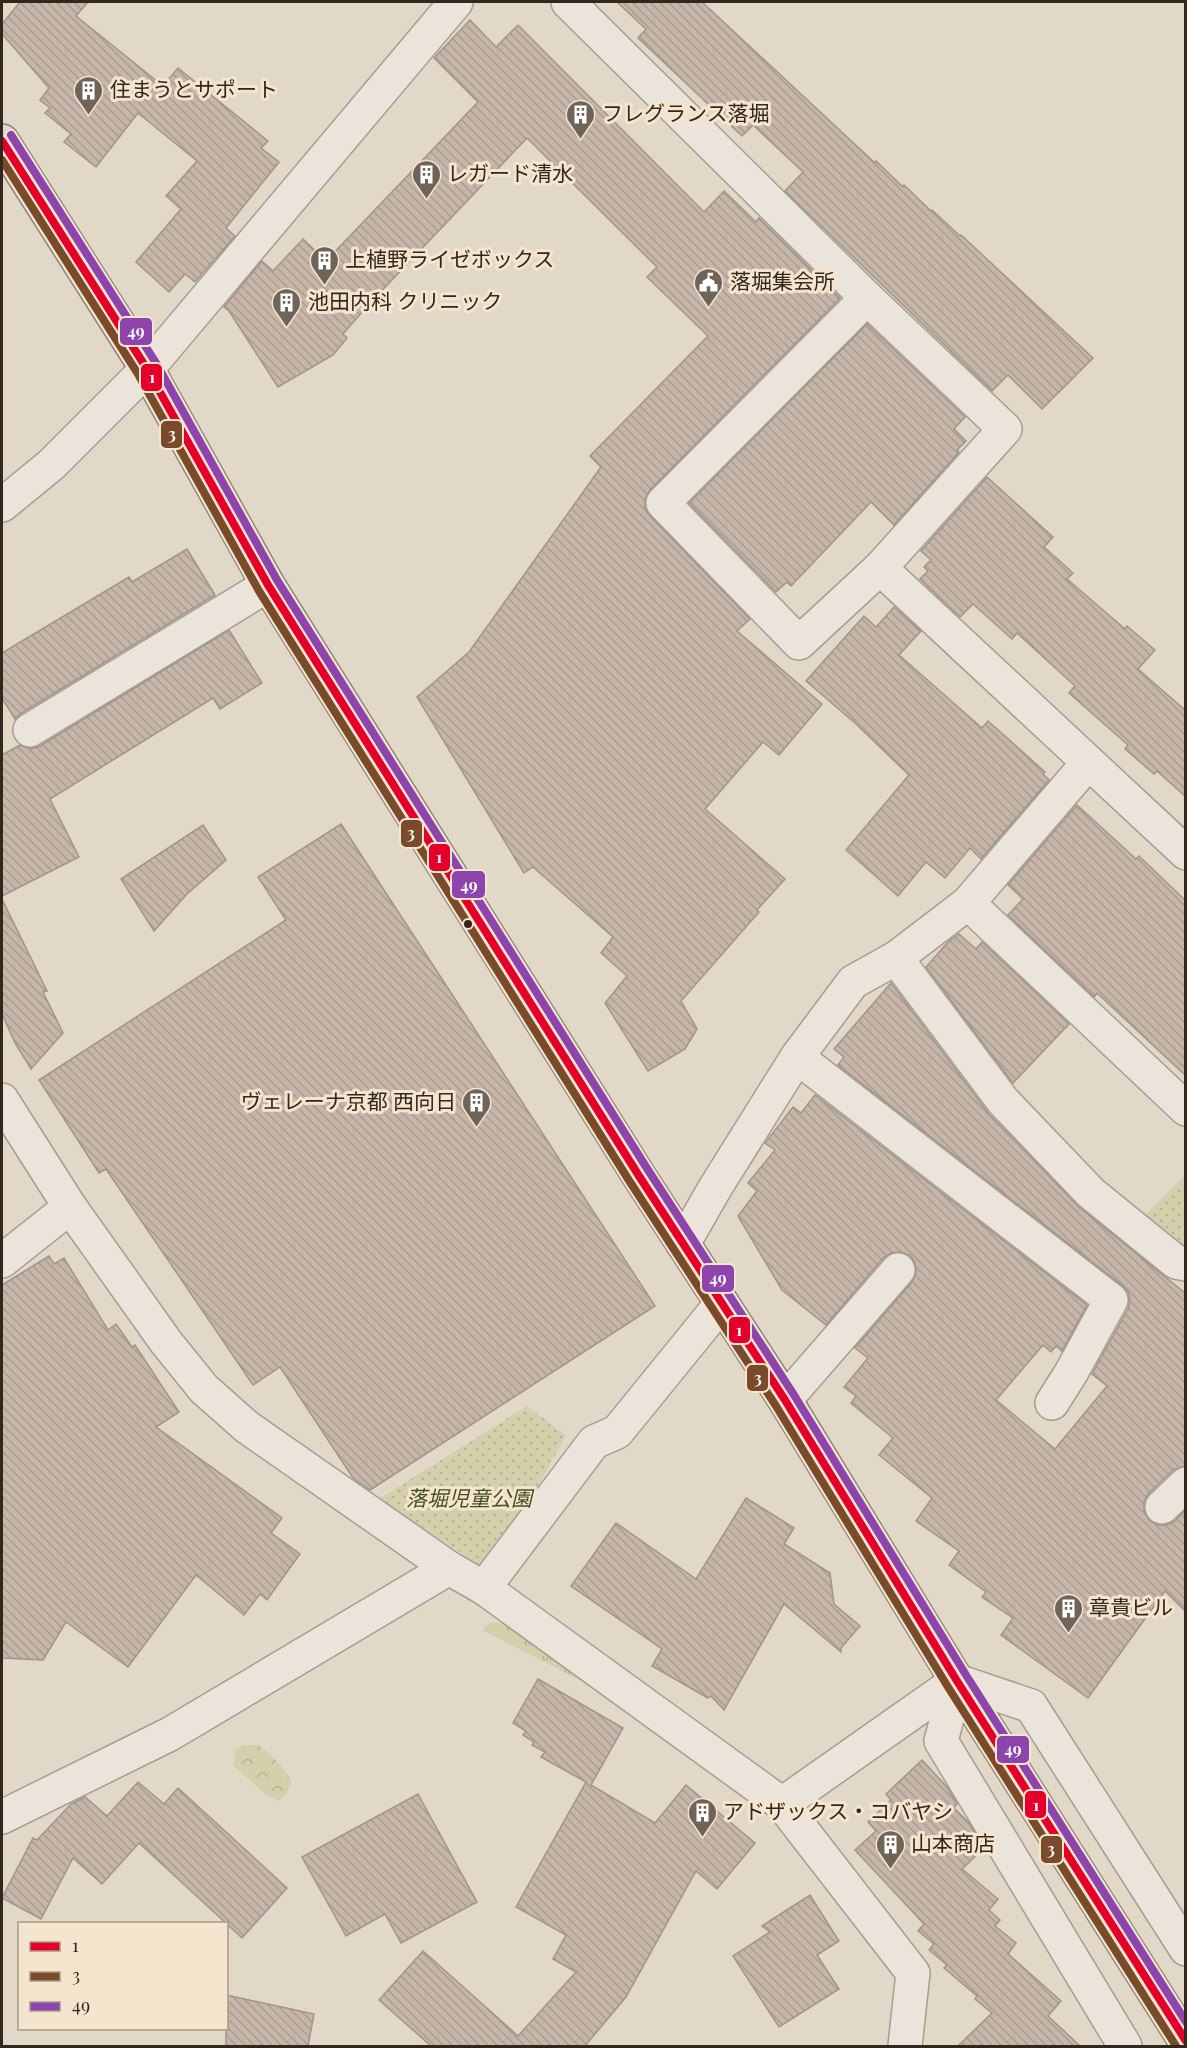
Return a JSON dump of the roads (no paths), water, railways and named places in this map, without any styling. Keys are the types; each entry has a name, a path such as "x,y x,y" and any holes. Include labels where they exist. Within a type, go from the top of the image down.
{"main road":[{"path":"2,141 147,369 268,585 683,1244 784,1400 957,1681 1185,2042"}],"street":[{"path":"2,505 51,465 147,369 456,2"},
{"path":"568,2 867,298 1005,429 880,568 799,643 663,503 867,298"},
{"path":"880,568 1185,853"},
{"path":"30,730 268,585"},
{"path":"683,1244 715,1188 797,1057 853,982 896,958 968,903 1088,763"},
{"path":"968,903 1185,1109"},
{"path":"896,958 1003,1101 1091,1193 1176,1262 1185,1264"},
{"path":"797,1057 1111,1300 1052,1403"},
{"path":"2,1100 70,1207 166,1342 204,1389 247,1427 449,1568 484,1588 782,1804 913,1973 905,2046"},
{"path":"2,1261 70,1207"},
{"path":"784,1400 898,1270"},
{"path":"484,1588 594,1442 617,1432 721,1304"},
{"path":"1162,1508 1185,1484"},
{"path":"2,1817 170,1734 449,1568"},
{"path":"782,1804 957,1681"},
{"path":"957,1681 1031,1706 1185,1949"},
{"path":"957,1681 941,1741 1125,2046"}],"place":[{"name":"住まうとサポート","path":"89,116"},
{"name":"フレグランス落堀","path":"581,140"},
{"name":"レガード清水","path":"426,200"},
{"name":"上植野ライゼボックス","path":"324,286"},
{"name":"落堀集会所","path":"709,308"},
{"name":"池田内科 クリニック","path":"287,328"},
{"name":"ヴェレーナ京都 西向日","path":"477,1128"},
{"name":"章貴ビル","path":"1068,1634"},
{"name":"アドザックス・コバヤシ","path":"702,1838"},
{"name":"山本商店","path":"890,1870"}],"park label":[{"name":"落堀児童公園","path":"469,1499"}]}
